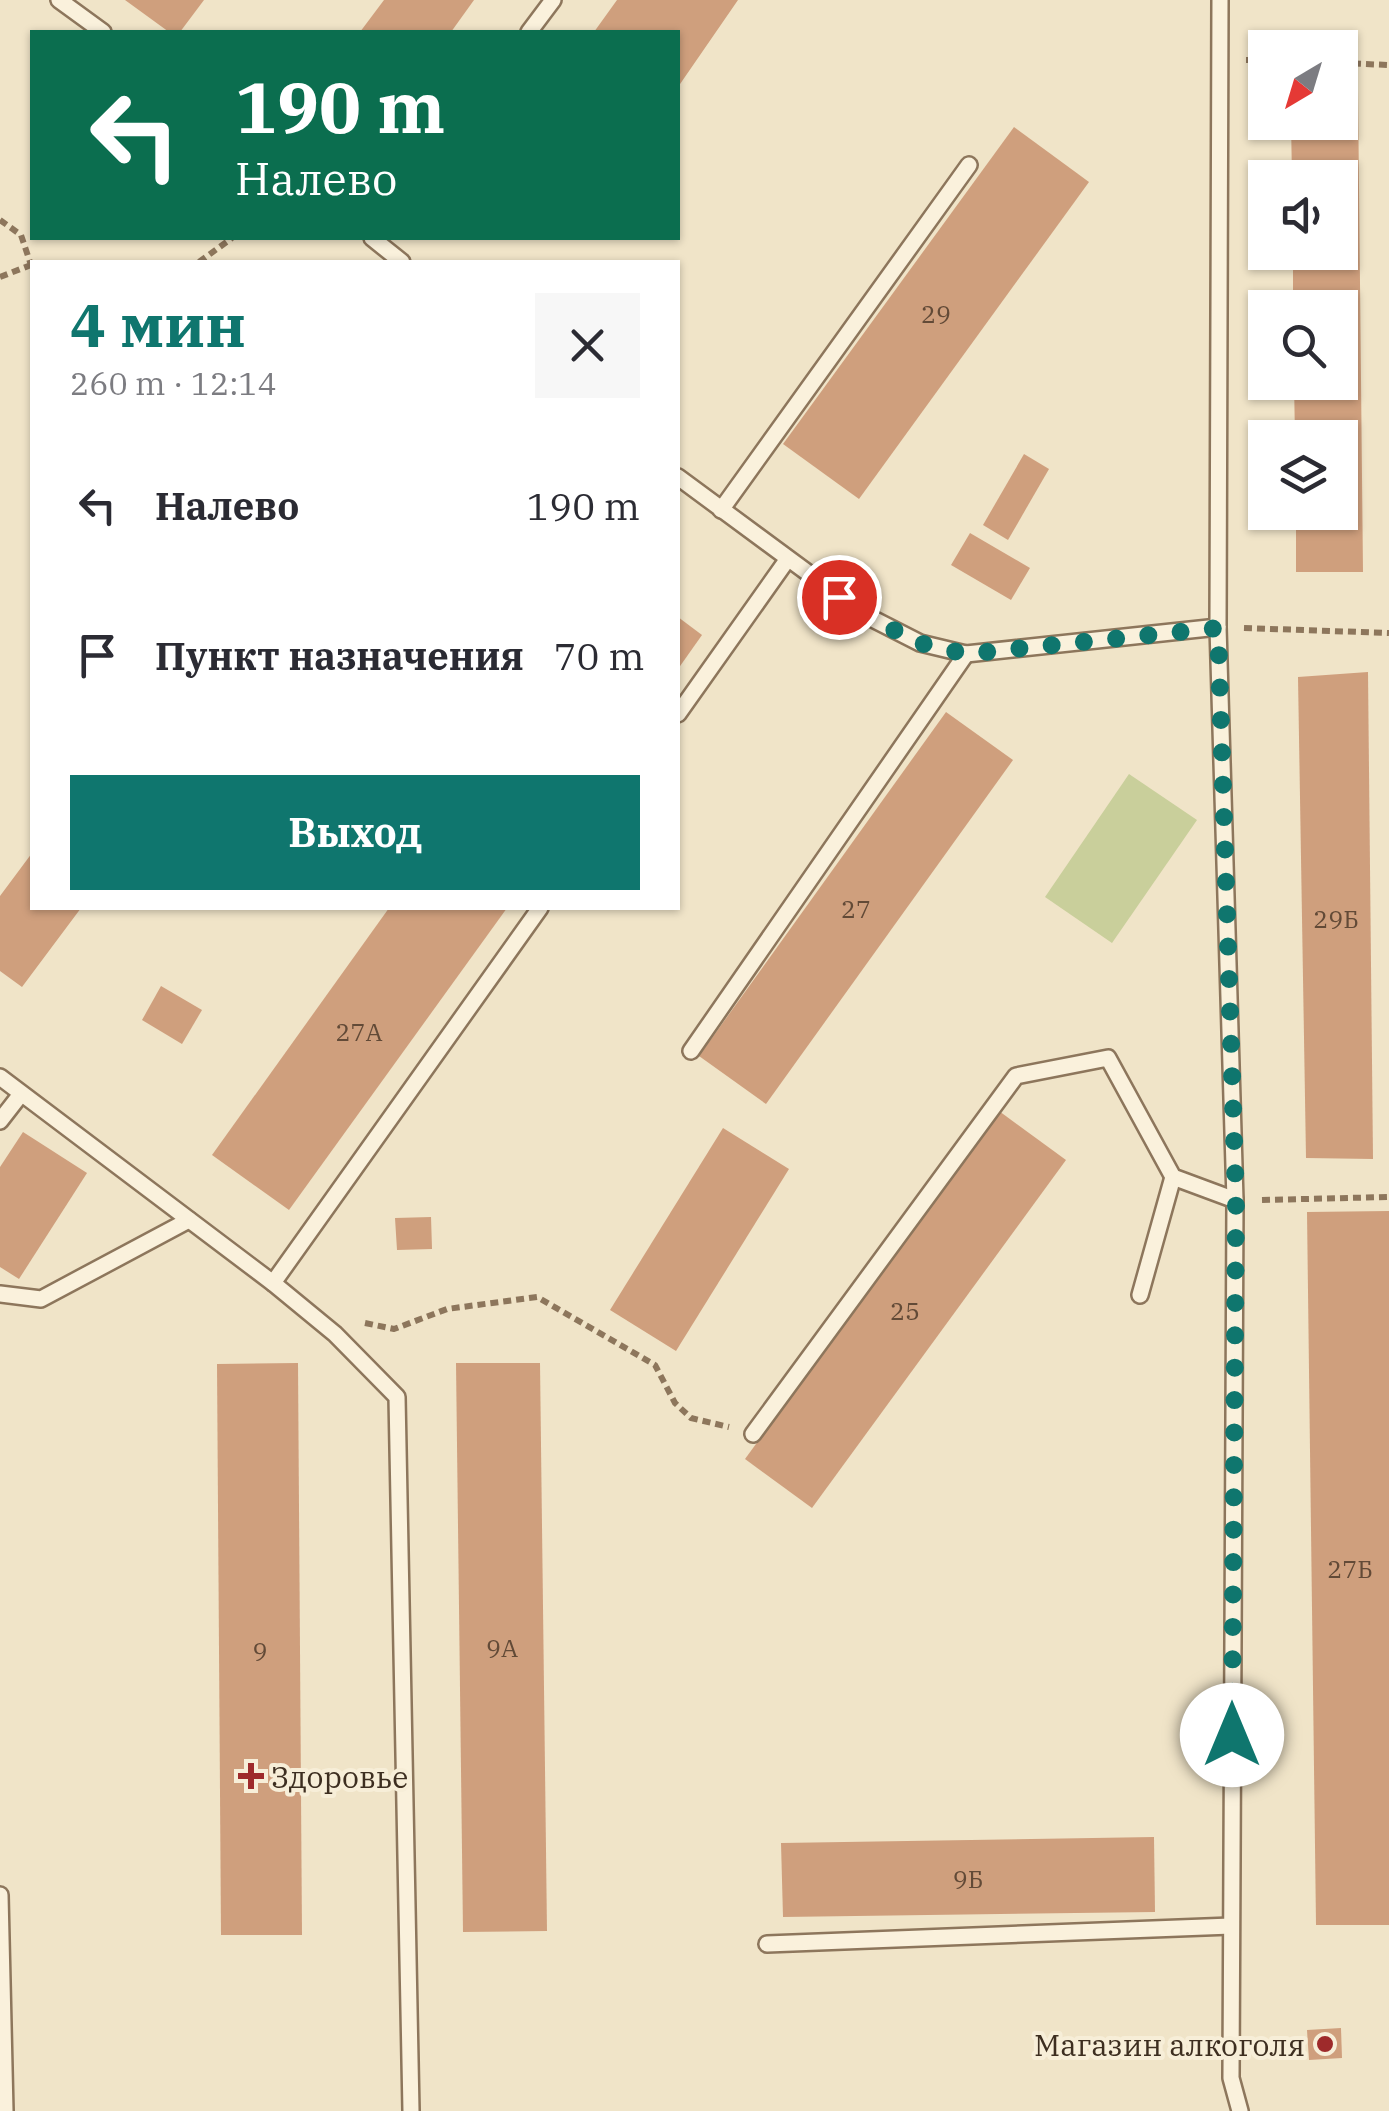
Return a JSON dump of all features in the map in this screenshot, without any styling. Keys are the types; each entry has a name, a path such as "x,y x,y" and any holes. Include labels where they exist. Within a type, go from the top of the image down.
{"lane":[{"path":"59,0 100,30"},
{"path":"530,30 553,0"},
{"path":"1220,0 1218,628 1236,1200 1231,2078 1240,2111"},
{"path":"720,510 969,165"},
{"path":"377,240 400,260"},
{"path":"680,479 866,616 920,643 966,654 1218,628"},
{"path":"680,711 787,560"},
{"path":"691,1051 966,654"},
{"path":"273,1283 539,910"},
{"path":"753,1434 1016,1076 1108,1058 1173,1178 1236,1200"},
{"path":"0,1077 273,1283 335,1334 397,1397 411,2111"},
{"path":"0,1121 21,1094"},
{"path":"1140,1295 1173,1178"},
{"path":"0,1294 42,1299 189,1220"},
{"path":"0,1895 5,2111"},
{"path":"767,1944 1231,1926"}],"path":[{"path":"1358,64 1389,65"},
{"path":"0,220 21,235 30,260"},
{"path":"202,260 229,240"},
{"path":"0,277 30,267"},
{"path":"1218,628 1389,633"},
{"path":"1236,1200 1389,1197"},
{"path":"357,1322 394,1330 447,1309 537,1298 655,1364 675,1404 691,1418 753,1434"}],"green space":[{"path":"1129,774 1197,820 1112,943 1045,897"}],"building":[{"path":"125,0 204,0 182,30 166,30"},
{"path":"384,0 474,0 452,30 362,30"},
{"path":"617,0 738,0 680,84 680,30 595,30"},
{"path":"1358,90 1363,572 1296,572 1296,530 1358,530 1358,420 1295,420 1294,400 1358,400 1358,290 1293,290 1293,270 1358,270 1358,160 1292,160 1291,140 1358,140"},
{"path":"1014,127 1089,182 859,499 783,444"},
{"path":"1024,454 1049,469 1008,540 983,525"},
{"path":"970,533 1030,568 1011,600 951,565"},
{"path":"680,618 702,635 680,666"},
{"path":"1368,672 1373,1159 1306,1158 1298,677"},
{"path":"946,712 1013,760 766,1104 699,1056"},
{"path":"30,856 30,910 80,910 22,987 0,971 0,896"},
{"path":"388,910 506,910 289,1210 212,1155"},
{"path":"161,986 202,1010 182,1044 142,1020"},
{"path":"999,1111 1066,1160 812,1508 745,1459"},
{"path":"723,1128 789,1169 676,1351 610,1310"},
{"path":"23,1132 87,1173 19,1279 0,1267 0,1167"},
{"path":"1389,1211 1389,1925 1316,1925 1307,1212"},
{"path":"431,1217 432,1249 397,1250 395,1218"},
{"path":"298,1363 302,1935 221,1935 217,1364"},
{"path":"456,1363 540,1363 547,1931 463,1932"},
{"path":"1154,1837 1155,1912 783,1917 781,1843"},
{"name":"Магазин алкоголя","path":"1341,2028 1342,2058 1309,2060 1307,2030"}],"place":[{"name":"Здоровье","path":"251,1776"},
{"name":"Магазин алкоголя","path":"1325,2044"}],"route":[{"path":"839,597 866,616 920,643 966,654 1218,628 1236,1200 1232,1735"}]}
